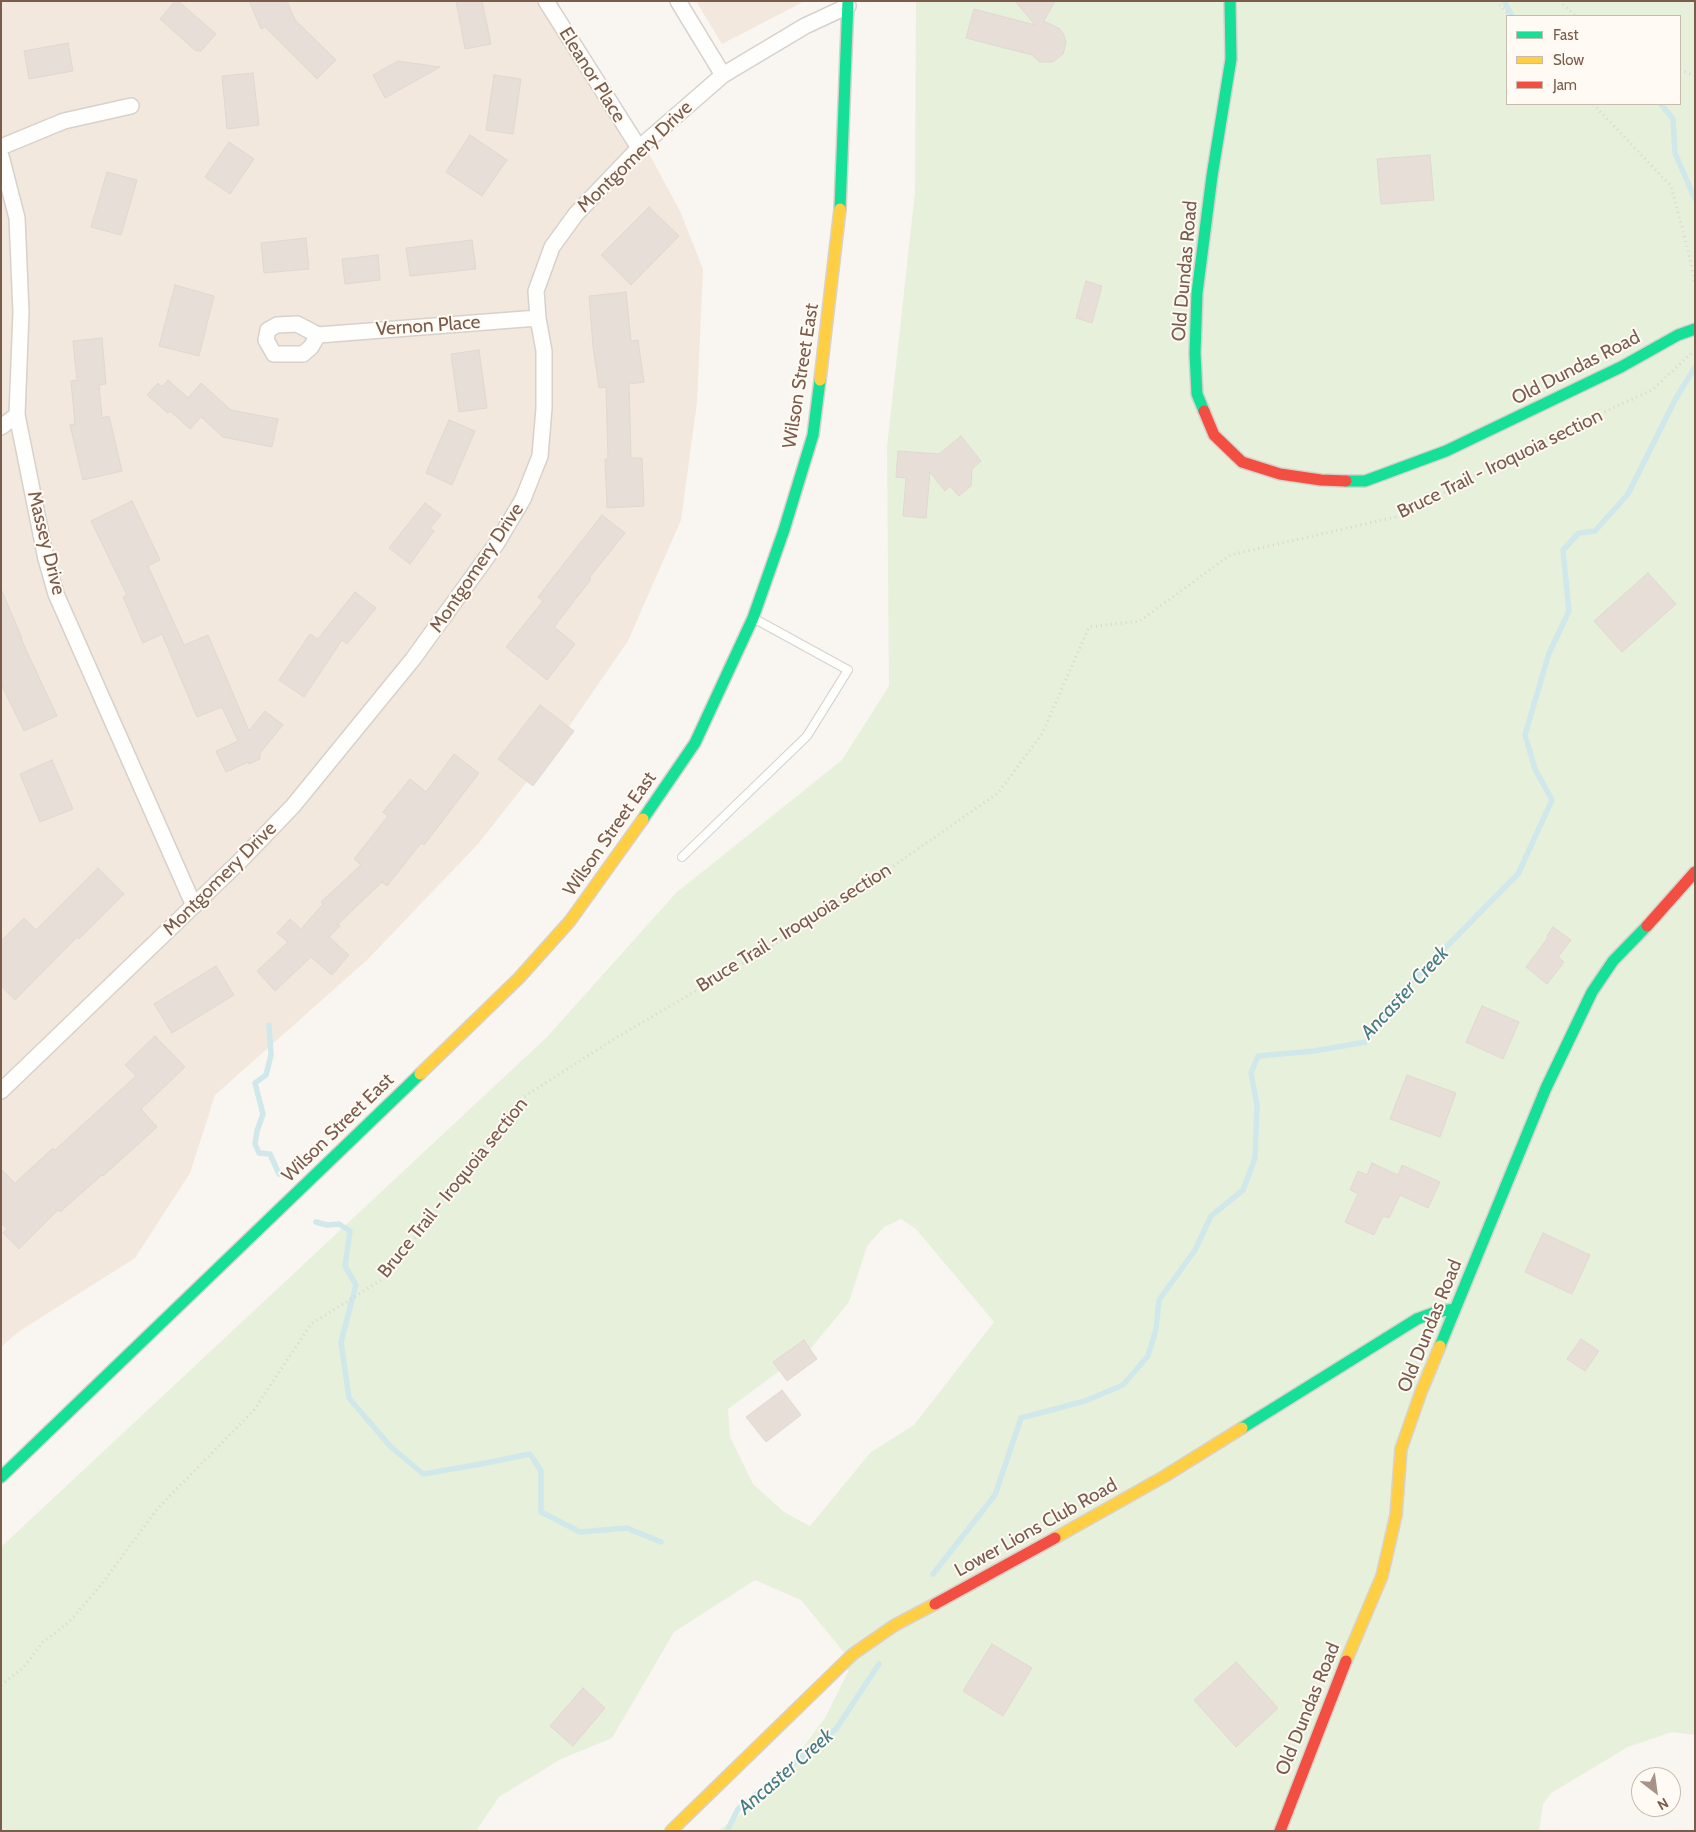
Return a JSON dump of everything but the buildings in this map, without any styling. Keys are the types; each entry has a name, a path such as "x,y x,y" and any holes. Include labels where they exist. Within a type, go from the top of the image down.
{"street":[{"name":"Eleanor Place","path":"546,1 639,148"},
{"path":"678,1 723,75"},
{"name":"Old Dundas Road","path":"1230,1 1231,59 1212,176 1197,293 1195,353 1197,394 1214,435 1242,462 1280,474 1321,480 1364,481 1446,451 1621,367 1678,335 1695,328"},
{"name":"Montgomery Drive","path":"1,1091 194,906 294,806 407,667 497,543 523,499 540,456 544,408 544,351 538,318 536,291 552,247 576,214 639,148 723,75 805,26 851,3"},
{"name":"Wilson Street East","path":"1,1477 519,978 570,921 616,860 695,743 753,618 784,530 813,435 839,226 851,3"},
{"path":"1,147 64,120 131,106"},
{"name":"Massey Drive","path":"1,156 17,218 21,312 17,415 46,559 56,594 194,906"},
{"name":"Vernon Place","path":"318,335 538,318"},
{"path":"1,427 17,415"},
{"name":"Old Dundas Road","path":"1280,1831 1333,1691 1382,1576 1396,1515 1401,1449 1421,1392 1546,1088 1592,992 1613,961 1695,872"},
{"name":"Lower Lions Club Road","path":"672,1831 853,1654 895,1625 1008,1565 1165,1476 1417,1319 1436,1312 1455,1309"}],"lane":[{"path":"682,857 807,736 848,670 753,618"}],"path":[{"path":"1496,1 1509,15"},
{"path":"1558,1 1575,15"},
{"path":"1681,70 1695,76"},
{"path":"1593,105 1670,186 1689,254 1695,285"},
{"name":"Bruce Trail - Iroquoia section","path":"1,1685 23,1668 43,1642 69,1622 101,1585 158,1508 254,1410 311,1324 386,1277 519,1100 614,1039 777,942 872,881 998,793 1042,734 1089,627 1140,621 1230,555 1400,516 1534,444 1652,390 1695,351"}],"shaded area":[{"path":"1,1 552,1 647,150 680,211 703,269 697,402 681,520 628,641 559,741 478,844 368,959 215,1095 190,1173 135,1258 18,1332 1,1347"},
{"path":"696,1 805,1 722,44"}],"green space":[{"path":"916,1 1695,1 1695,1735 1672,1732 1628,1747 1551,1793 1543,1804 1539,1831 718,1831 768,1794 825,1718 848,1672 846,1655 801,1600 755,1580 674,1632 612,1738 561,1759 499,1797 476,1831 1,1831 1,1547 547,1037 676,893 842,760 889,686 887,447 915,192","holes":["901,1219 916,1229 994,1322 914,1425 871,1452 810,1526 784,1512 753,1484 730,1437 728,1409 812,1347 849,1302 867,1246 884,1227"]}],"waterway":[{"name":"Ancaster Creek","path":"1504,1 1511,15"},
{"name":"Ancaster Creek","path":"1662,105 1673,119 1675,153 1695,199"},
{"name":"Ancaster Creek","path":"933,1574 995,1495 1021,1418 1085,1401 1123,1385 1148,1356 1156,1329 1159,1300 1195,1250 1211,1216 1243,1190 1255,1158 1257,1105 1251,1073 1258,1056 1314,1051 1366,1042 1389,1005 1518,874 1552,800 1535,769 1525,735 1549,653 1569,611 1563,550 1579,533 1595,531 1628,494 1675,400 1695,367"},
{"path":"269,1025 271,1055 266,1075 255,1083 263,1114 255,1144 259,1153 270,1154 279,1174"},
{"path":"316,1222 327,1225 339,1224 350,1231 345,1266 356,1285 341,1342 349,1398 390,1446 423,1474 530,1454 541,1471 541,1512 580,1532 627,1528 661,1542"},
{"name":"Ancaster Creek","path":"727,1831 738,1809 836,1729 879,1664"}],"traffic: fast":[{"path":"840,209 848,1"},
{"path":"1204,411 1197,394 1195,353 1197,293 1212,176 1231,59 1230,1"},
{"path":"1346,481 1365,481 1446,451 1621,367 1678,335 1695,329"},
{"path":"643,819 695,743 753,618 784,530 813,435 820,380"},
{"path":"1440,1346 1546,1088 1592,992 1613,961 1647,926"},
{"path":"1,1477 420,1074"},
{"path":"1242,1428 1417,1319 1436,1312 1455,1309"}],"traffic: slow":[{"path":"820,380 840,209"},
{"path":"420,1074 519,978 570,921 643,819"},
{"path":"1346,1661 1382,1576 1396,1515 1401,1449 1440,1346"},
{"path":"1055,1538 1165,1476 1242,1428"},
{"path":"671,1831 853,1654 895,1625 935,1604"}],"traffic: jam":[{"path":"1204,411 1214,435 1242,462 1280,474 1321,480 1346,481"},
{"path":"1647,926 1695,872"},
{"path":"935,1604 1055,1538"},
{"path":"1280,1831 1346,1661"}]}
